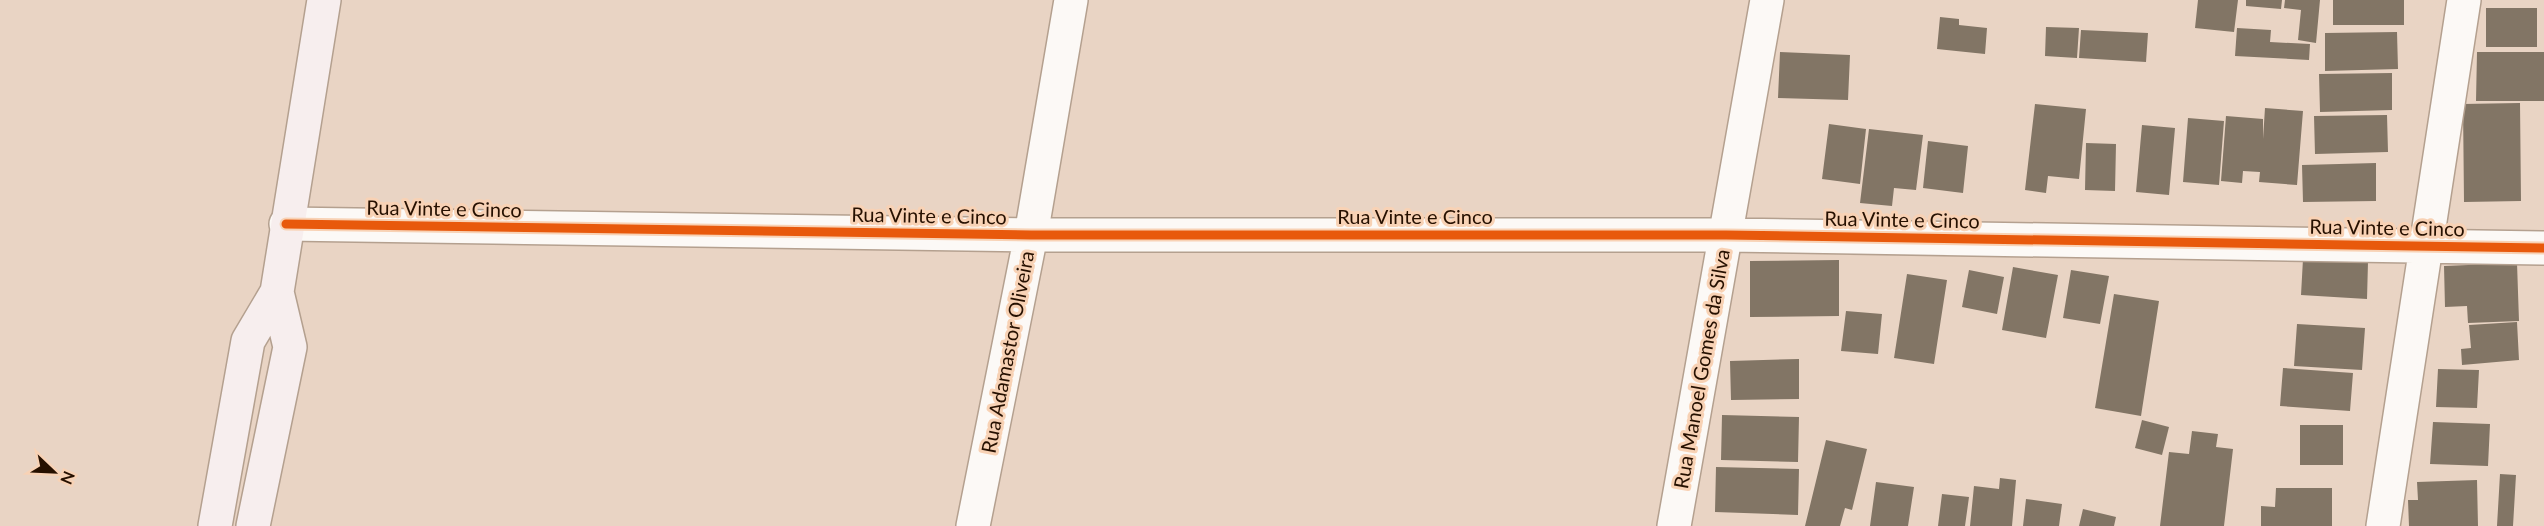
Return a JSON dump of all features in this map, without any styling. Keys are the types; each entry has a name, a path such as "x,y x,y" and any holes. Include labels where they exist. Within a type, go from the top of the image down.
{"street":[{"path":"253,526 290,347 277,292 286,224 324,0"},
{"name":"Rua Adamastor Oliveira","path":"973,526 1031,235 1071,0"},
{"name":"Rua Manoel Gomes da Silva","path":"1674,526 1767,0"},
{"path":"2383,526 2464,0"},
{"name":"Rua Vinte e Cinco","path":"286,224 1031,235 1726,235 2427,248 2544,248"},
{"path":"215,526 248,341 277,292"}],"building":[{"path":"2198,0 2238,0 2234,32 2195,28"},
{"path":"2246,0 2282,0 2281,9 2246,6"},
{"path":"2285,0 2320,0 2316,43 2298,40 2301,10 2284,8"},
{"path":"2333,0 2404,0 2404,25 2333,25"},
{"path":"2486,8 2537,8 2537,47 2486,47"},
{"path":"1940,17 1959,19 1959,25 1987,28 1985,54 1937,49"},
{"path":"2046,27 2079,28 2077,58 2045,56"},
{"path":"2237,28 2271,30 2270,42 2310,44 2309,60 2235,56"},
{"path":"2081,30 2148,33 2146,62 2079,58"},
{"path":"2397,32 2398,69 2325,71 2325,33"},
{"path":"1780,52 1850,55 1848,100 1778,98"},
{"path":"2477,52 2544,52 2544,101 2476,101"},
{"path":"2392,73 2392,110 2320,112 2319,74"},
{"path":"2520,103 2521,201 2464,202 2463,104"},
{"path":"2035,104 2086,109 2079,179 2048,176 2046,193 2025,190"},
{"path":"2265,108 2303,111 2297,185 2259,182 2260,172 2243,171 2242,183 2221,181 2226,116 2263,119 2263,139"},
{"path":"2387,115 2388,152 2315,154 2314,116"},
{"path":"2188,118 2224,121 2219,185 2183,182"},
{"path":"1829,124 1866,129 1860,184 1822,179"},
{"path":"2142,125 2175,128 2169,195 2136,192"},
{"path":"1869,129 1923,135 1916,190 1894,188 1892,206 1860,203"},
{"path":"1928,141 1968,146 1963,193 1923,188"},
{"path":"2086,143 2116,144 2115,191 2085,190"},
{"path":"2376,163 2376,201 2303,202 2302,165"},
{"path":"2303,259 2368,262 2367,299 2301,295"},
{"path":"1839,260 1839,316 1750,317 1750,261"},
{"path":"2517,263 2519,321 2468,323 2467,306 2445,307 2444,266"},
{"path":"2013,267 2058,275 2046,338 2002,330"},
{"path":"1969,270 2004,277 1997,314 1962,307"},
{"path":"2071,270 2109,276 2100,324 2063,318"},
{"path":"1907,274 1947,280 1934,364 1894,358"},
{"path":"2114,294 2159,301 2141,416 2095,408"},
{"path":"1846,311 1882,314 1878,354 1841,351"},
{"path":"2517,322 2519,360 2462,365 2461,349 2471,348 2469,325"},
{"path":"2297,324 2365,328 2362,370 2294,366"},
{"path":"1799,359 1799,399 1731,400 1730,361"},
{"path":"2283,368 2353,373 2350,411 2280,406"},
{"path":"2438,369 2479,370 2477,408 2436,407"},
{"path":"1722,415 1799,417 1798,462 1721,460"},
{"path":"2142,420 2169,427 2162,455 2135,448"},
{"path":"2433,422 2490,424 2488,466 2430,464"},
{"path":"2300,425 2343,425 2343,465 2300,465"},
{"path":"2192,431 2218,434 2216,447 2233,449 2224,526 2160,526 2169,452 2189,454"},
{"path":"1826,440 1867,449 1852,510 1845,508 1840,526 1805,526"},
{"path":"1716,467 1799,469 1798,515 1715,512"},
{"path":"2500,474 2516,475 2513,526 2497,526"},
{"path":"2000,478 2016,480 2012,526 1970,526 1974,486 1999,489"},
{"path":"2477,480 2478,526 2409,526 2408,500 2418,500 2417,482"},
{"path":"1876,482 1914,487 1908,526 1870,526"},
{"path":"2276,488 2332,488 2332,526 2261,526 2261,506 2275,507"},
{"path":"1942,494 1969,497 1965,526 1938,526"},
{"path":"2026,499 2062,504 2059,526 2023,526"},
{"path":"2083,509 2116,517 2114,526 2079,526"}],"cycle path":[{"path":"286,224 1031,235 1726,235 2544,248"}]}
